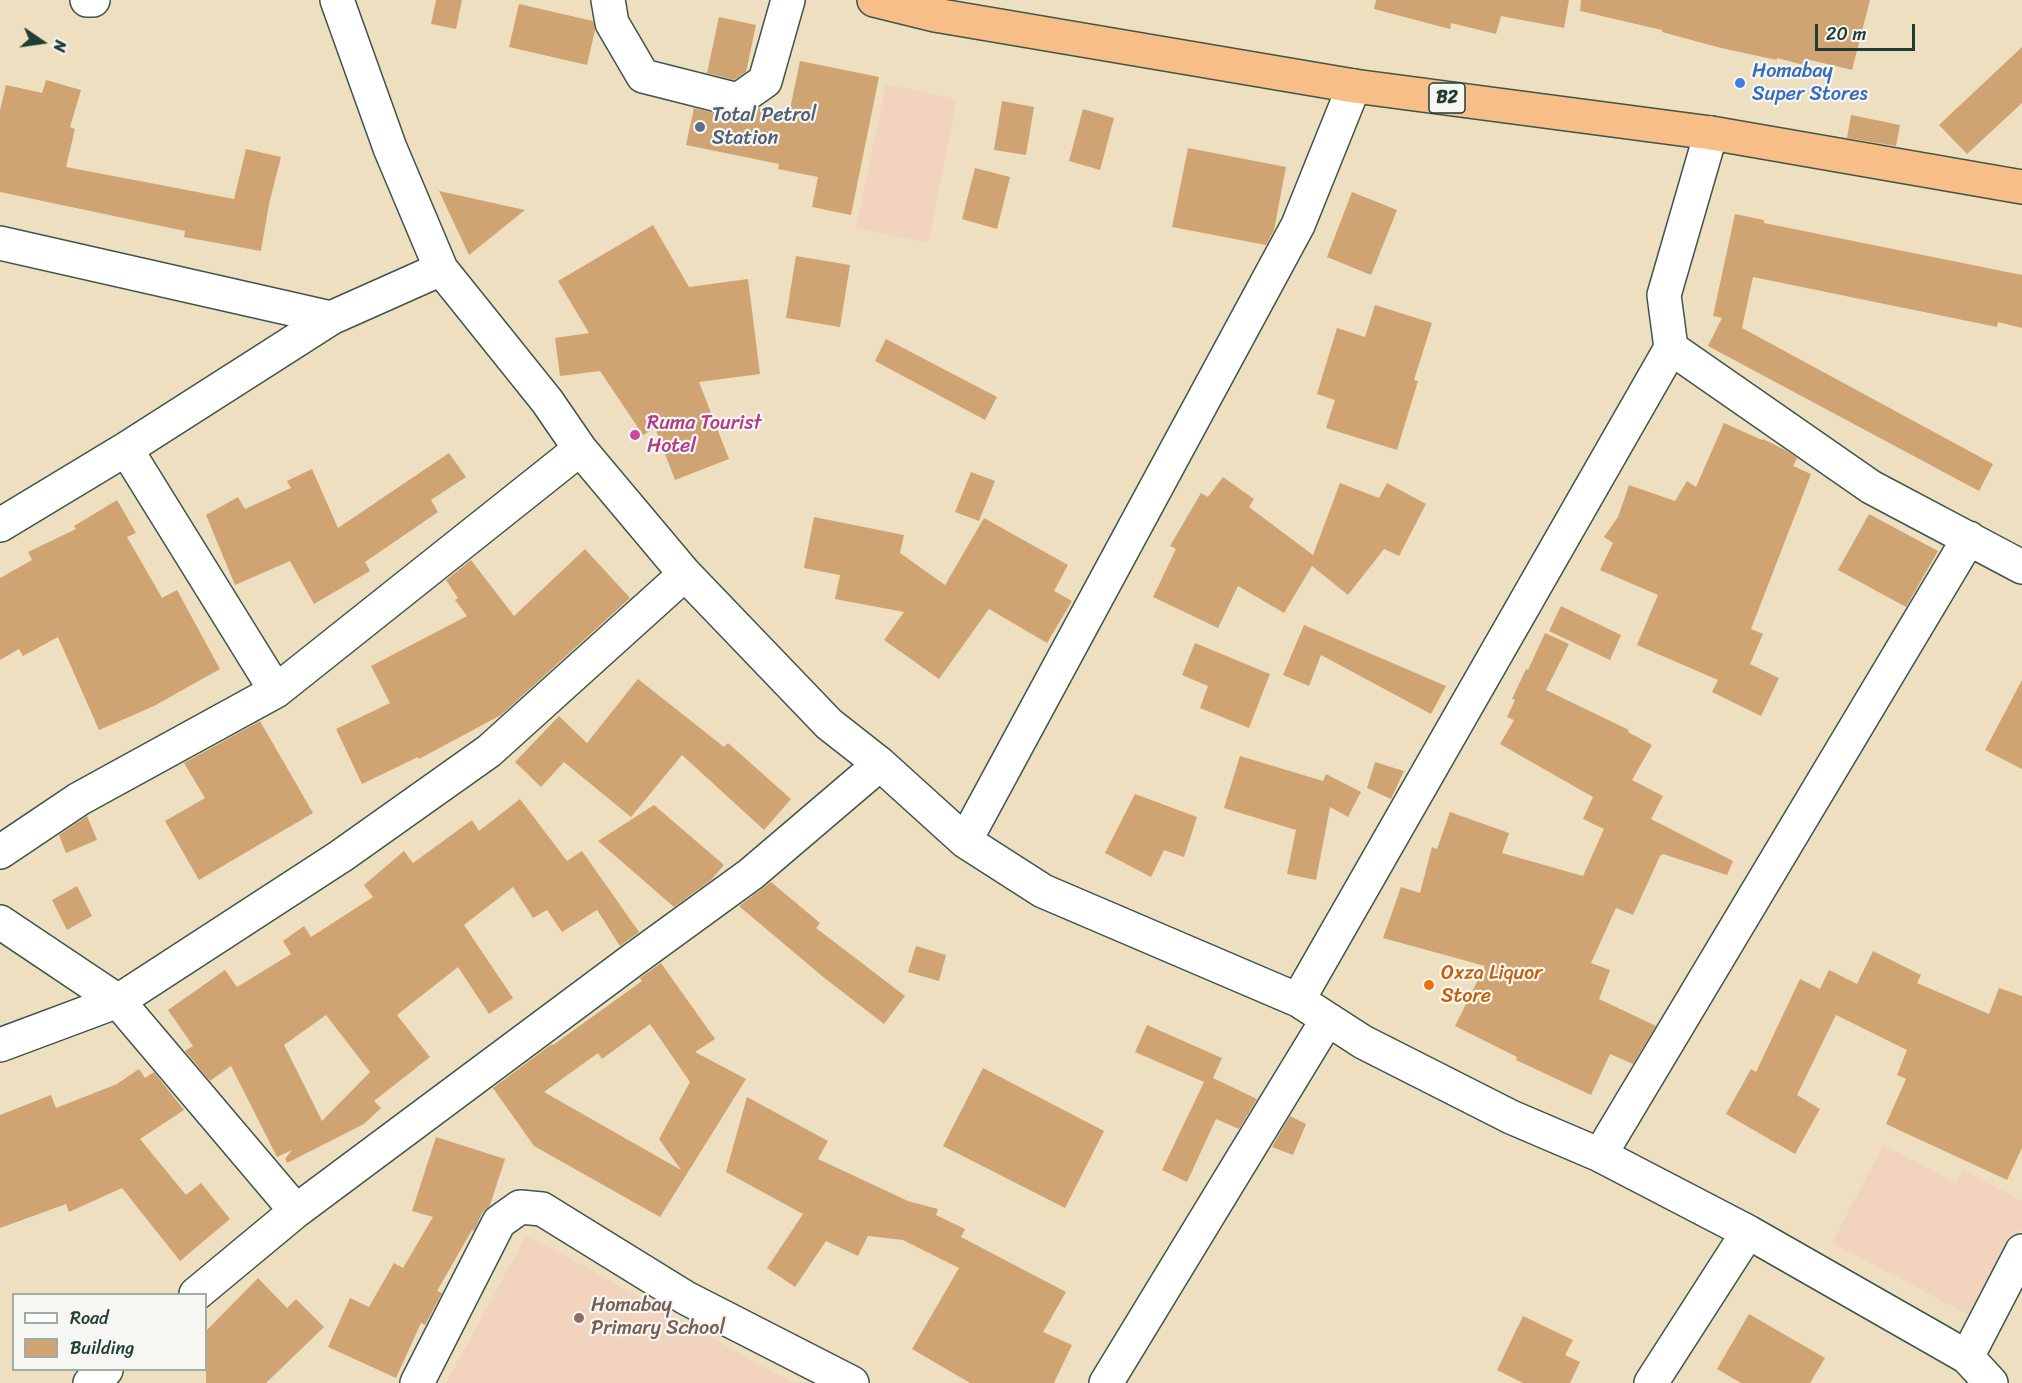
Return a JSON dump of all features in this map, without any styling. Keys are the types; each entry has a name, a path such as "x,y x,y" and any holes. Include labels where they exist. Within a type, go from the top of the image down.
{"highway":[{"name":"B2","path":"874,0 935,7 1354,86 1711,133 2022,187"}],"street":[{"path":"87,0 93,0"},
{"path":"337,0 390,148 441,270 547,401 580,449 685,574 829,724 880,764 965,841 1043,891 1298,1000 1363,1042 1511,1117 1600,1155 1748,1232 1967,1357 1991,1383"},
{"path":"608,0 612,23 643,76 738,100 765,81 788,0"},
{"path":"965,841 1298,225 1354,86"},
{"path":"1298,1000 1671,348 1664,295 1711,133"},
{"path":"0,243 331,318"},
{"path":"0,525 126,449 331,318 441,270"},
{"path":"1671,348 1871,487 2022,567"},
{"path":"126,449 276,692"},
{"path":"0,852 79,799 276,692 580,449"},
{"path":"1600,1155 1969,538"},
{"path":"0,1045 118,1001 341,856 489,751 685,574"},
{"path":"197,1293 296,1211 751,874 880,764"},
{"path":"0,922 118,1001 296,1211"},
{"path":"1106,1383 1327,1020"},
{"path":"417,1383 499,1222 520,1207 542,1209 686,1299 852,1383"},
{"path":"1651,1383 1748,1232"},
{"path":"1967,1357 2022,1251"},
{"path":"90,1383 105,1371"}],"shaded area":[{"path":"886,84 957,99 928,243 856,228"},
{"path":"1883,1145 1955,1182 1963,1170 2022,1201 2022,1228 1975,1318 1832,1243"},
{"name":"Homabay Primary School","path":"526,1236 562,1254 793,1383 446,1383"}],"building":[{"path":"436,0 462,0 456,29 431,24"},
{"path":"1376,0 1569,0 1564,28 1501,16 1496,34 1451,23 1450,29 1374,9"},
{"path":"1581,0 1870,0 1852,70 1810,60 1808,66 1721,48 1662,32 1662,30 1580,11"},
{"path":"519,4 593,21 595,30 587,65 509,47"},
{"path":"719,17 756,25 746,72 734,80 707,73"},
{"path":"2022,47 2022,103 1967,154 1939,125"},
{"path":"800,61 879,77 851,215 812,207 818,177 778,169 779,164 686,145 694,108 734,118 742,118 759,108 789,114"},
{"path":"46,80 81,90 70,127 75,129 66,167 234,199 246,149 281,157 269,204 261,251 184,237 185,231 0,192 0,110 6,85 42,93"},
{"path":"1002,101 1034,107 1026,155 994,150"},
{"path":"1083,109 1114,118 1100,170 1069,161"},
{"path":"1851,115 1900,125 1896,146 1847,138"},
{"path":"1188,148 1286,167 1274,230 1266,245 1172,227"},
{"path":"975,168 1010,177 997,229 962,219"},
{"path":"439,191 525,210 469,255"},
{"path":"1352,192 1397,210 1371,275 1327,257"},
{"path":"1735,214 1764,220 1764,223 2022,275 2022,328 1998,322 1997,327 1753,277 1742,328 1993,464 1979,491 1708,346 1722,318 1713,316"},
{"path":"653,225 689,287 748,279 760,374 699,382 729,459 675,480 655,428 643,435 600,371 560,376 555,338 589,333 558,281"},
{"path":"796,256 850,265 840,327 786,318"},
{"path":"1375,305 1432,323 1414,380 1418,381 1397,450 1326,428 1335,400 1317,394 1337,328 1365,337"},
{"path":"886,339 997,397 985,420 875,361"},
{"path":"1724,423 1785,450 1797,458 1793,466 1811,474 1751,629 1763,634 1750,664 1779,678 1761,716 1712,692 1718,680 1637,645 1658,595 1600,570 1613,543 1604,537 1618,517 1629,485 1675,501 1687,481 1696,487"},
{"path":"449,453 466,477 431,500 438,512 365,562 370,571 314,604 290,561 235,585 206,515 238,497 245,509 291,488 287,481 312,469 338,528"},
{"path":"971,472 995,481 979,521 955,512"},
{"path":"1223,477 1254,499 1249,507 1313,555 1340,483 1379,498 1387,483 1426,504 1399,556 1384,549 1348,595 1312,566 1284,613 1238,586 1218,628 1153,597 1176,549 1170,546 1201,493 1208,497"},
{"path":"117,500 136,533 127,537 162,598 177,590 220,669 154,706 99,730 58,637 23,656 19,649 0,660 0,578 32,560 28,552 76,529 74,526"},
{"path":"1869,514 1938,551 1906,607 1838,570"},
{"path":"814,517 904,535 900,553 945,585 984,518 1068,565 1054,591 1072,601 1047,643 989,609 939,679 884,640 904,612 835,599 840,575 804,568"},
{"path":"585,549 630,598 501,715 419,759 418,757 362,784 336,729 390,703 371,666 467,616 455,600 458,598 446,580 471,560 514,616"},
{"path":"1561,606 1621,635 1610,660 1549,631"},
{"path":"1304,625 1446,686 1431,714 1321,655 1309,686 1283,675"},
{"path":"1545,633 1569,644 1546,690 1629,730 1628,732 1652,745 1632,780 1663,796 1651,819 1733,861 1727,875 1663,854 1660,856 1633,915 1616,908 1591,963 1610,970 1599,999 1656,1026 1633,1064 1610,1054 1591,1095 1516,1060 1517,1057 1455,1026 1485,966 1383,938 1401,887 1420,893 1432,847 1437,849 1450,812 1509,833 1502,853 1583,876 1604,829 1583,819 1593,797 1500,744 1514,720 1507,717 1515,700 1512,699"},
{"path":"1195,643 1270,674 1249,728 1200,708 1208,686 1182,675"},
{"path":"638,679 724,747 728,743 791,799 764,830 682,755 631,817 564,762 541,787 515,762 559,716 587,743"},
{"path":"2022,680 2022,769 1985,750"},
{"path":"260,721 313,813 199,880 165,821 205,798 184,763"},
{"path":"1240,756 1323,781 1326,774 1361,792 1348,817 1330,807 1316,880 1287,874 1296,830 1224,808"},
{"path":"1375,762 1404,771 1391,799 1367,788"},
{"path":"1135,794 1197,817 1184,857 1164,850 1151,877 1105,853"},
{"path":"520,799 567,861 582,851 639,932 620,946 597,910 562,932 547,910 533,918 513,887 464,925 513,998 489,1014 458,967 397,1015 430,1057 374,1101 381,1108 364,1124 287,1163 285,1159 292,1150 277,1157 231,1066 210,1081 185,1051 193,1046 168,1010 225,970 237,987 291,954 283,941 304,926 311,937 373,897 364,885 404,851 413,863 472,820 479,831","holes":["326,1015 370,1072 322,1121 284,1045"]},
{"path":"654,805 724,865 711,880 674,907 598,841"},
{"path":"87,816 97,840 66,853 59,835"},
{"path":"771,882 820,923 816,928 905,996 884,1024 822,976 739,906"},
{"path":"77,886 92,916 67,930 52,900"},
{"path":"916,946 946,955 939,981 908,972"},
{"path":"1873,951 1921,975 1917,983 1989,1014 1999,988 2022,996 2022,1148 2007,1180 1886,1124 1906,1079 1897,1075 1907,1050 1836,1015 1797,1095 1820,1109 1795,1154 1726,1114 1751,1069 1756,1072 1800,979 1820,989 1829,970 1857,984"},
{"path":"661,963 715,1039 695,1052 746,1079 660,1217 534,1146 493,1088 642,981 640,978","holes":["650,1024 690,1082 659,1139 681,1170 544,1092 598,1053 602,1059"]},
{"path":"1147,1025 1222,1058 1213,1078 1257,1099 1239,1129 1216,1119 1187,1182 1162,1170 1204,1082 1135,1052"},
{"path":"983,1068 1104,1131 1065,1208 943,1146"},
{"path":"139,1069 145,1078 154,1072 184,1110 140,1139 186,1195 201,1183 230,1219 180,1261 122,1188 69,1212 66,1204 0,1228 0,1115 51,1095 56,1108 117,1084"},
{"path":"747,1097 828,1141 818,1159 908,1201 938,1209 936,1215 965,1229 961,1237 1066,1292 1043,1332 1072,1345 1054,1383 970,1383 912,1349 959,1268 903,1240 868,1236 858,1256 826,1241 795,1287 767,1268 803,1214 726,1172"},
{"path":"1290,1116 1306,1124 1293,1155 1272,1147"},
{"path":"436,1137 505,1159 490,1205 482,1213 474,1231 472,1230 437,1291 442,1293 425,1325 421,1323 396,1378 328,1347 350,1298 369,1307 394,1263 403,1268 433,1217 412,1211"},
{"path":"258,1278 287,1308 296,1299 324,1327 266,1383 206,1383 207,1330"},
{"path":"1749,1314 1825,1358 1810,1383 1741,1383 1717,1369"},
{"path":"1523,1316 1573,1340 1565,1355 1580,1362 1570,1383 1523,1383 1497,1370"}],"place":[{"name":"Homabay Super Stores","path":"1740,83"},
{"name":"Total Petrol Station","path":"700,127"},
{"name":"Ruma Tourist Hotel","path":"635,435"},
{"name":"Oxza Liquor Store","path":"1429,985"},
{"name":"Homabay Primary School","path":"579,1318"}]}
